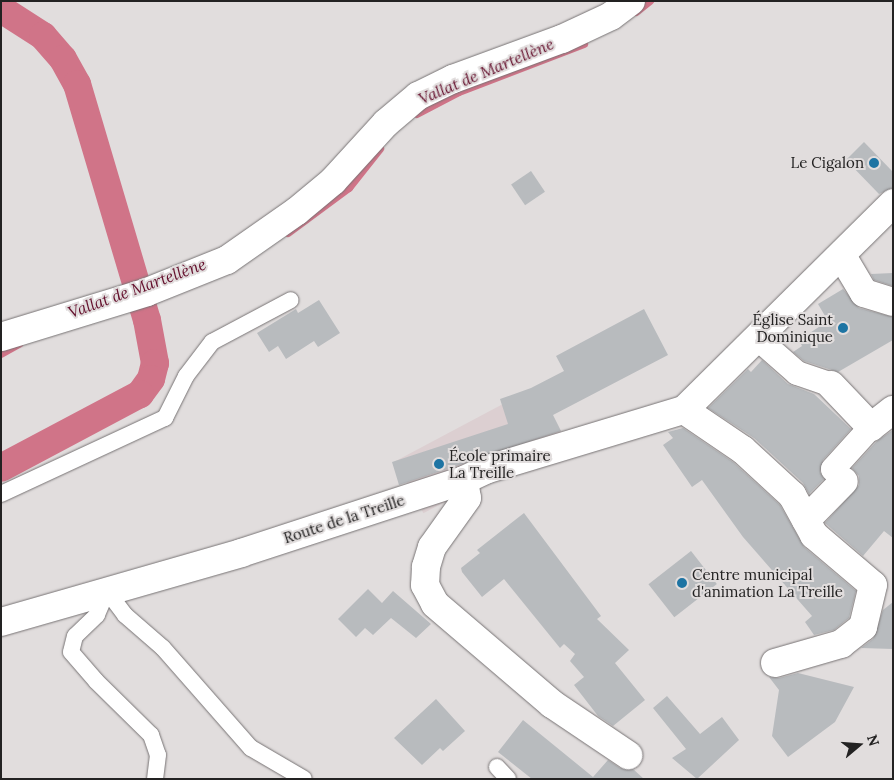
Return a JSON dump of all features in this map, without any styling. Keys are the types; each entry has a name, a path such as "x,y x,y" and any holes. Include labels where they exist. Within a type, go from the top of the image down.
{"street":[{"path":"1,337 147,292 227,260 297,211 333,181 386,123 418,96 453,79 562,39 611,16 631,1"},
{"path":"775,663 841,644 863,627 883,584 814,535 792,495 744,450 684,410 756,337 842,256 893,203"},
{"path":"842,256 864,293 893,302"},
{"path":"756,337 797,373 831,385 871,426"},
{"name":"Route de la Treille","path":"1,622 241,553 464,480 488,469 684,410"},
{"path":"806,520 839,475 871,426 893,410"},
{"path":"464,480 467,498 432,547 426,567 425,585 435,604 552,704 628,755"}],"lane":[{"path":"1,494 165,418 186,376 212,342 291,300"},
{"path":"107,590 97,615 75,636 71,652 96,682 151,735 158,755 155,779"},
{"path":"107,590 125,615 163,648 251,748 304,779"}],"shaded area":[{"name":"École primaire La Treille","path":"537,386 565,438 423,513 396,461"}],"building":[{"path":"864,142 893,172 893,188 879,194 846,160"},
{"path":"531,171 545,192 525,205 511,184"},
{"path":"893,273 893,286 874,280 871,274"},
{"path":"843,289 859,308 893,317 893,340 838,372 804,361 793,352 802,346 799,340 828,321 818,304"},
{"path":"319,300 340,333 318,347 314,341 286,359 278,346 269,352 257,333 296,309 298,313"},
{"path":"644,309 668,355 553,415 561,431 399,485 392,462 508,424 500,399 531,388 564,371 556,356"},
{"path":"762,360 788,384 814,394 851,429 823,460 820,472 824,479 809,494 803,483 754,438 708,408 748,369 751,372"},
{"path":"683,428 733,462 780,505 804,547 856,591 849,618 834,630 814,635 805,622 812,616 743,537 702,480 692,487 663,445 673,438 668,432"},
{"path":"893,430 893,538 884,531 863,556 825,523 859,485 859,476 852,468 877,441"},
{"path":"524,513 601,616 597,619 629,650 615,663 645,700 613,726 598,716 574,685 584,677 570,661 575,654 564,644 560,648 504,579 482,597 462,572 461,568 480,553 477,550"},
{"name":"Centre municipal d'animation La Treille","path":"691,551 717,584 674,617 648,584"},
{"path":"368,589 382,603 393,591 431,624 416,638 391,618 373,635 365,628 356,637 338,619"},
{"path":"893,602 893,649 861,648 873,639 883,610"},
{"path":"798,673 854,687 835,722 788,757 772,736 779,690 769,677 779,678"},
{"path":"667,696 700,734 722,717 739,740 697,779 672,758 686,749 653,708"},
{"path":"436,699 465,731 443,751 440,748 422,765 394,738"},
{"path":"523,720 593,777 608,760 620,768 633,769 644,779 532,779 498,752"}],"waterway":[{"name":"Vallat de Martellène","path":"636,12 650,1"},
{"path":"1,9 43,36 63,59 77,84 147,320 155,363 151,379 140,394 1,468"},
{"name":"Vallat de Martellène","path":"417,114 459,92 584,44"},
{"name":"Vallat de Martellène","path":"288,233 349,188 380,149"},
{"name":"Vallat de Martellène","path":"1,354 19,344"}],"place":[{"name":"Le Cigalon","path":"874,163"},
{"name":"Église Saint Dominique","path":"843,328"},
{"name":"École primaire La Treille","path":"439,464"},
{"name":"Centre municipal d'animation La Treille","path":"682,583"}]}
